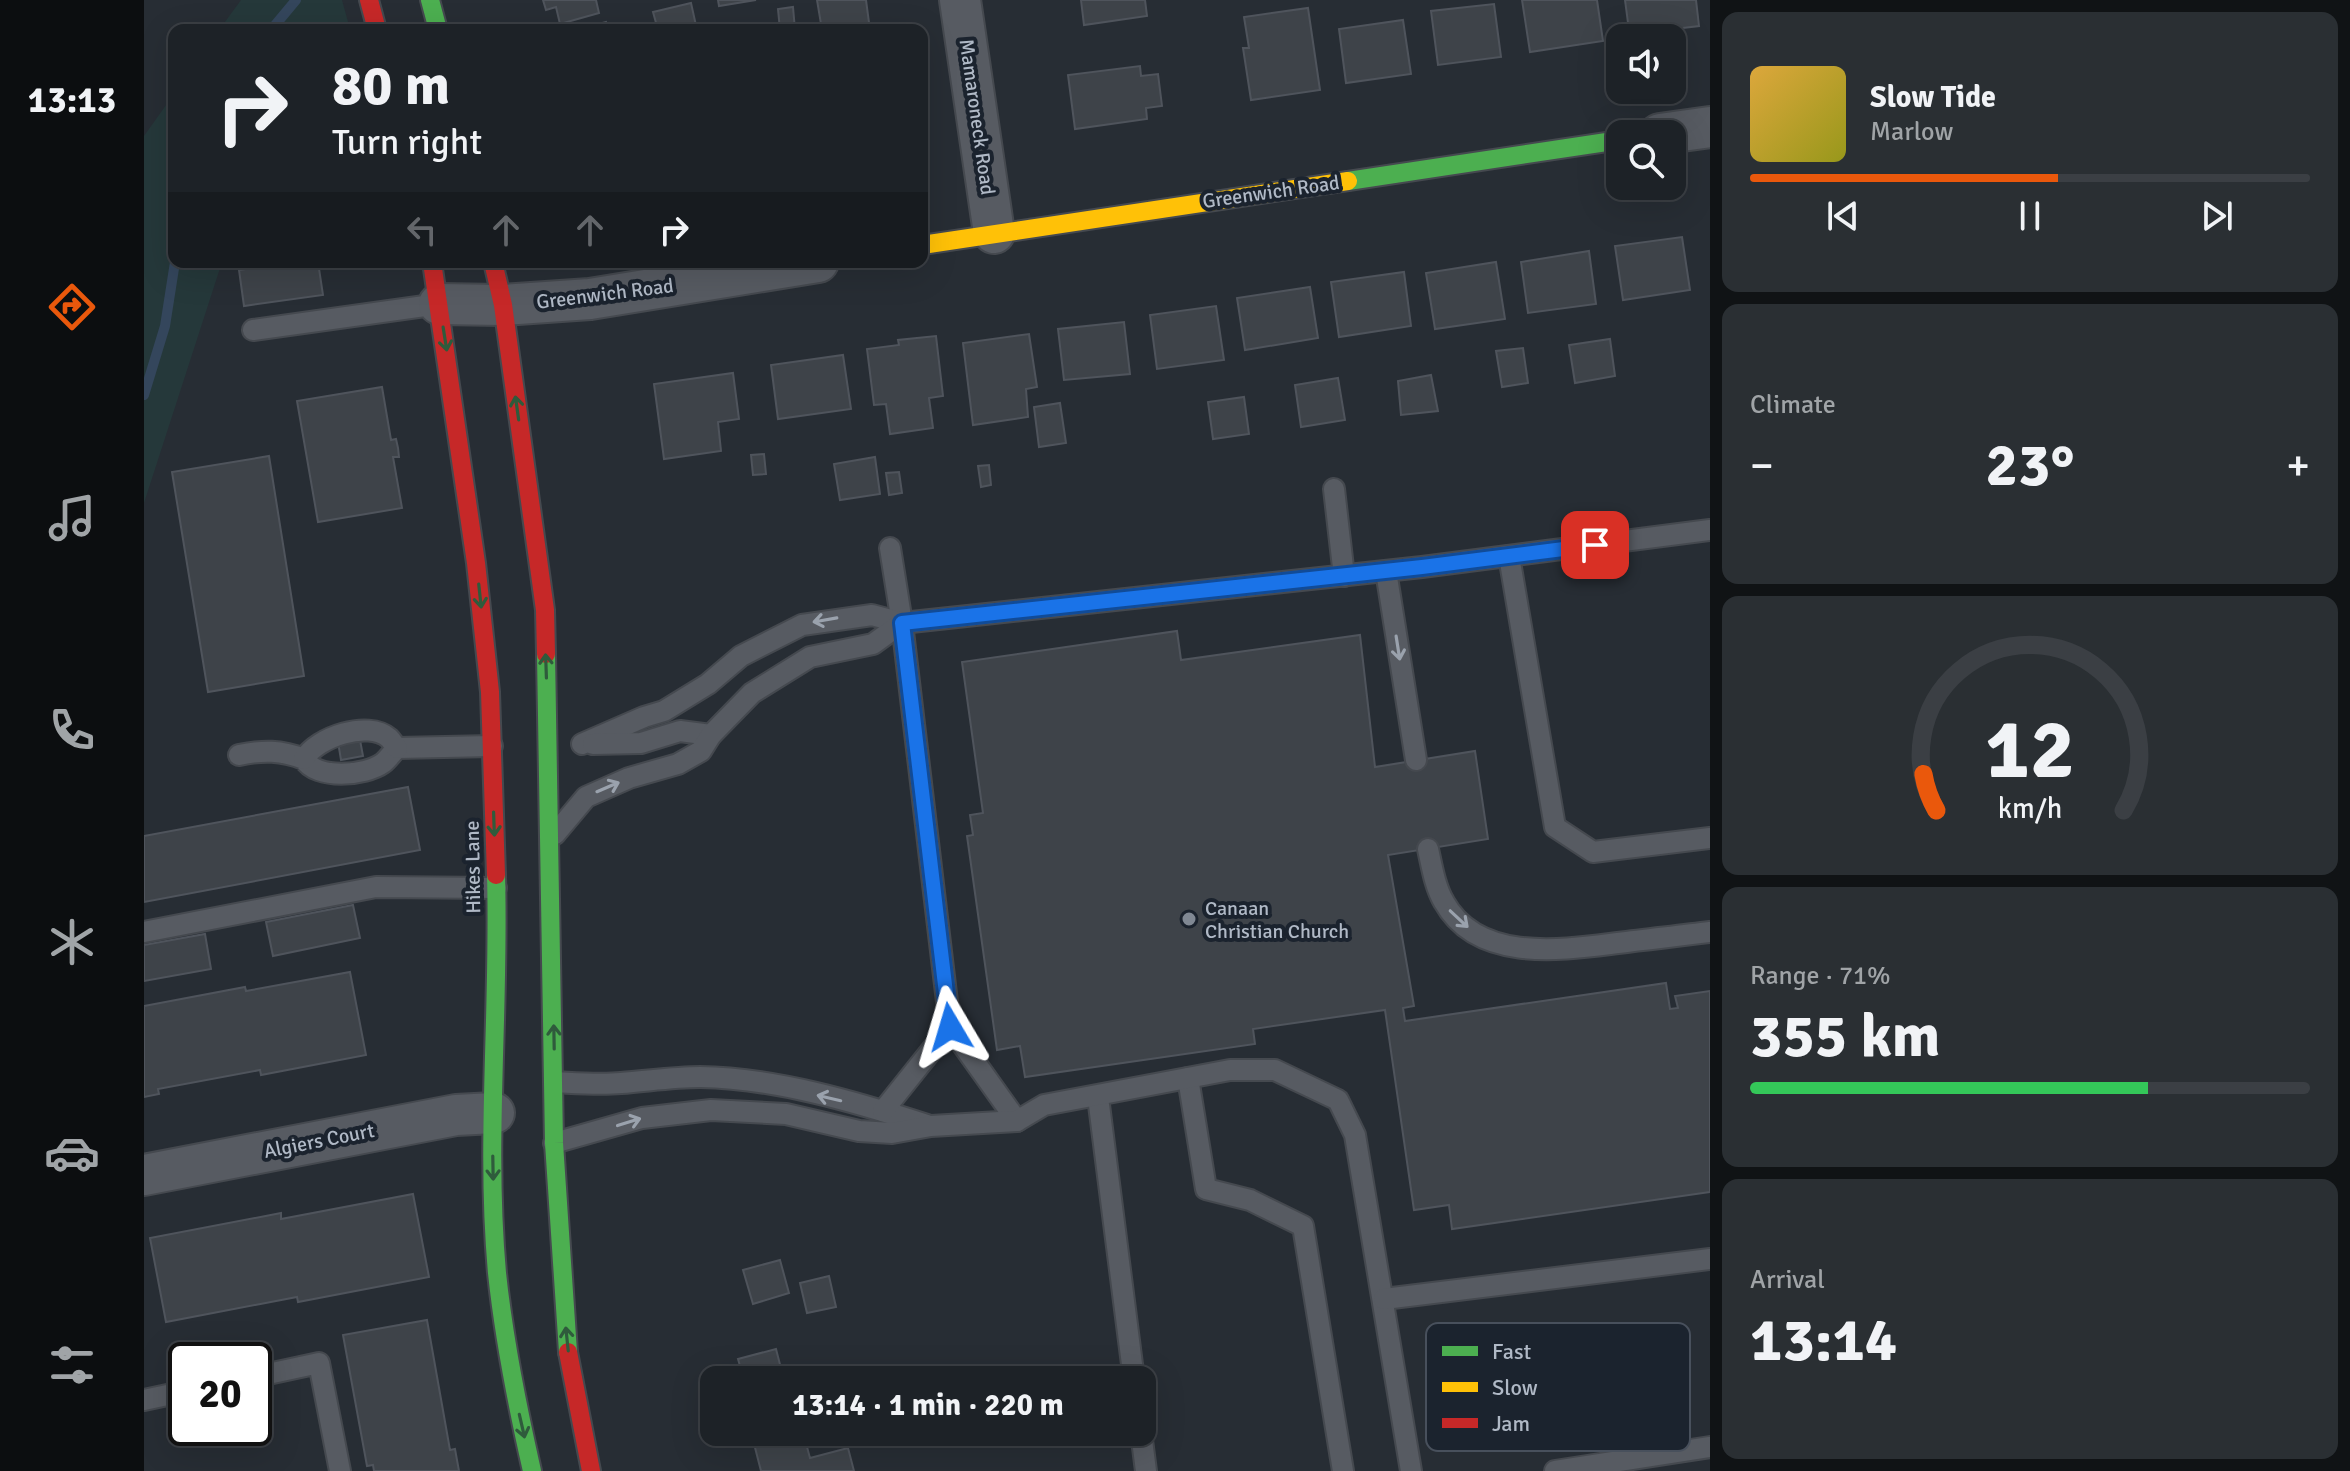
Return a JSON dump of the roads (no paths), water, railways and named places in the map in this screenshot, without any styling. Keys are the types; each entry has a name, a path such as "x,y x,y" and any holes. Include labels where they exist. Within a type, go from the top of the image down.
{"main road":[{"path":"369,0 375,24"},
{"path":"430,0 436,24"},
{"name":"Greenwich Road","path":"928,244 1606,142"},
{"name":"Hikes Lane","path":"433,268 476,563 490,692 496,888 493,1163 497,1271 511,1379 532,1471"},
{"path":"494,268 503,305 545,610 554,1143 560,1263 569,1364 591,1471"}],"street":[{"name":"Mamaroneck Road","path":"960,0 994,233"},
{"path":"1686,130 1710,127"},
{"name":"Greenwich Road","path":"439,304 503,305 590,299 781,268"},
{"name":"Algiers Court","path":"144,1175 456,1115 494,1113"}],"lane":[{"path":"253,330 439,304"},
{"path":"1334,489 1344,576"},
{"path":"582,744 664,711 708,684 741,656 802,625 872,615 902,623 1344,576 1710,530"},
{"path":"890,548 902,623 950,1027 1017,1121"},
{"path":"1509,556 1555,827 1593,852 1710,838"},
{"path":"1386,571 1416,760"},
{"path":"551,839 586,797 629,778 678,764 701,751 711,735 752,693 810,657 873,644 902,623"},
{"path":"549,744 641,743 680,731 711,735"},
{"path":"304,759 324,739 345,733 378,733 389,738 397,748"},
{"path":"239,755 266,750 287,752 304,759 308,766 317,771 330,774 381,764 397,748 492,746"},
{"path":"1428,849 1443,902 1456,919 1480,935 1509,946 1541,950 1570,949 1710,932"},
{"path":"144,932 376,887 496,888"},
{"path":"883,1111 950,1027"},
{"path":"554,1143 642,1118 711,1110 786,1114 859,1131 892,1133 931,1126 1017,1121 1044,1105 1230,1070 1275,1070 1338,1100 1355,1135 1411,1471"},
{"path":"554,1082 620,1084 668,1077 759,1082 883,1111 931,1126"},
{"path":"1188,1078 1206,1189 1250,1200 1303,1226 1343,1471"},
{"path":"1098,1097 1132,1366"},
{"path":"1384,1299 1710,1259"},
{"path":"272,1373 319,1363 340,1471"},
{"path":"144,1400 168,1395"},
{"path":"1143,1446 1146,1471"},
{"path":"1690,1450 1710,1447"},
{"path":"1555,1471 1684,1451"}],"waterway":[{"path":"276,24 296,0"},
{"path":"144,395 165,326 174,268"}],"place":[{"name":"Canaan Christian Church","path":"1189,919"}]}
